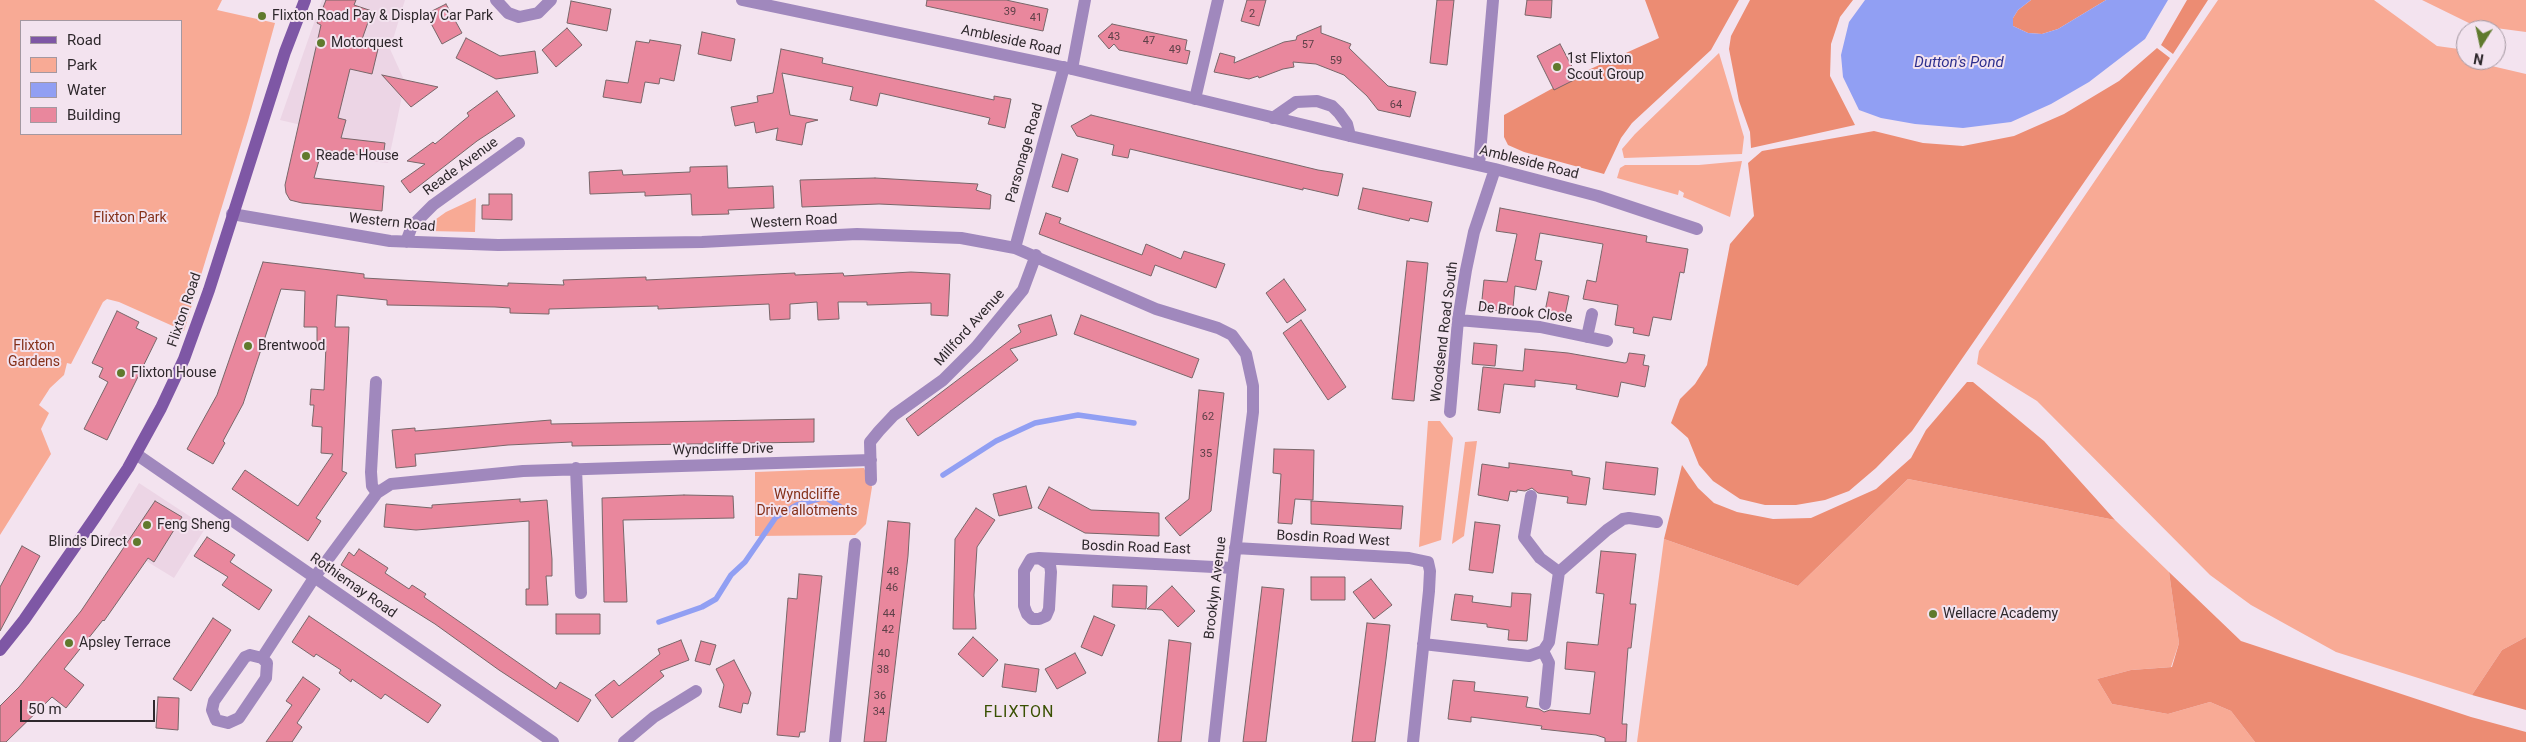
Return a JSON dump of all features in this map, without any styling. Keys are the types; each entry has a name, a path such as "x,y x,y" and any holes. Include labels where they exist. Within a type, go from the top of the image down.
{"main road":[{"name":"Flixton Road","path":"0,650 64,563 136,454 184,359 285,52 305,0"}],"street":[{"path":"496,0 508,13 519,17 538,13 552,0"},
{"name":"Ambleside Road","path":"742,0 766,2 1068,68 1273,118 1479,165 1598,196 1698,229"},
{"name":"Parsonage Road","path":"1015,248 1068,68 1085,0"},
{"path":"1195,98 1218,0"},
{"path":"1479,165 1493,0"},
{"path":"1273,118 1296,102 1317,101 1332,106 1339,113 1347,124 1350,136"},
{"name":"Reade Avenue","path":"406,242 412,226 432,205 519,143"},
{"name":"Woodsend Road South","path":"1450,412 1458,320 1474,232 1495,169"},
{"name":"Western Road","path":"232,214 406,242 563,245 857,234 961,238 1015,248 1036,255 1156,309 1218,328 1232,335 1246,354 1253,386 1251,439"},
{"name":"Millford Avenue","path":"871,480 870,442 878,430 894,415 943,380 976,347 1023,290 1036,255"},
{"name":"De Brook Close","path":"1587,337 1592,314"},
{"name":"De Brook Close","path":"1458,320 1540,327 1607,341"},
{"path":"376,382 371,472 372,486 377,493"},
{"name":"Brooklyn Avenue","path":"1214,742 1235,548 1251,439"},
{"name":"Rothiemay Road","path":"136,454 553,742"},
{"name":"Wyndcliffe Drive","path":"262,658 314,578 377,493 391,484 524,470 871,460"},
{"path":"576,468 581,593"},
{"path":"1530,496 1524,537 1540,558 1559,572"},
{"path":"1413,742 1423,644 1529,656 1543,651 1549,642 1559,572 1607,530 1623,519 1629,518 1657,522"},
{"path":"835,742 855,544"},
{"name":"Bosdin Road West","path":"1235,548 1409,558 1428,562 1430,571 1423,644"},
{"name":"Bosdin Road East","path":"1039,558 1233,568"},
{"path":"1543,651 1549,663 1545,704"},
{"path":"250,655 262,658 267,663 266,678 239,718 228,723 216,720 212,710 214,702 245,657 250,655"},
{"path":"624,742 654,717 696,690"}],"shaded area":[{"path":"322,0 405,0 390,49 405,82 388,163 327,156 331,132 280,120"},
{"path":"1645,0 1739,0 1711,50 1632,123 1621,138 1604,174 1524,152 1508,145 1504,137 1504,115 1575,76 1659,38"},
{"path":"1750,0 1853,0 1840,17 1831,44 1830,76 1855,125 1751,148 1750,132 1739,101 1729,49 1731,36"},
{"path":"2031,0 2106,0 2058,29 2042,34 2028,33 2013,26 2013,18 2018,10"},
{"path":"2187,0 2208,0 2173,54 2161,45"},
{"path":"2157,48 2170,58 1912,431 1876,468 1849,491 1825,500 1796,505 1765,505 1740,499 1713,481 1699,465 1688,438 1671,423 1680,399 1695,384 1707,365 1730,244 1754,216 1748,163 1762,151 1874,131 1923,143 1963,146 2014,136 2064,114 2119,81"},
{"path":"1967,382 1973,382 2044,441 2115,520 1908,479 1798,586 1664,539 1682,465 1698,488 1714,503 1737,512 1773,519 1811,518 1876,489 1911,458 1926,430"},
{"path":"139,483 206,527 174,578 107,537"},
{"path":"2169,572 2241,641 2471,717 2526,732 2526,742 2255,742 2231,711 2210,702 2168,714 2112,704 2097,679 2131,670 2172,667 2179,643"},
{"path":"2526,637 2526,710 2472,695 2502,650"}],"green space":[{"name":"Flixton Park","path":"0,0 222,0 217,10 275,23 248,121 184,331 119,302 107,299 103,302 71,364 67,363 64,375 50,388 39,405 49,413 41,429 51,454 0,535"},
{"path":"2218,0 2374,0 2437,46 2456,49 2456,70 2506,69 2526,74 2526,637 2502,650 2472,695 2336,652 2251,605 2210,575 2037,401 1977,364 1979,351"},
{"path":"2422,0 2526,0 2526,32 2506,29 2506,20 2463,20"},
{"path":"1719,53 1744,137 1742,154 1624,158 1622,149 1635,134"},
{"path":"1742,161 1730,217 1683,197 1684,193 1679,190 1678,195 1617,178 1620,168 1625,165 1699,165"},
{"path":"476,198 475,232 429,231 432,222 446,212"},
{"path":"1428,421 1440,421 1453,438 1441,540 1419,547"},
{"path":"1477,441 1464,536 1452,544 1465,442"},
{"name":"Wyndcliffe Drive allotments","path":"864,468 872,487 866,524 855,535 755,536 755,472"},
{"name":"Wellacre Academy","path":"1908,479 2115,520 2169,572 2179,643 2171,667 2131,670 2097,679 2112,704 2168,714 2210,702 2231,711 2255,742 1637,742 1664,539 1798,586"}],"water":[{"name":"Dutton's Pond","path":"1865,0 2031,0 2018,10 2013,18 2013,26 2028,33 2042,34 2058,29 2106,0 2168,0 2145,39 2089,82 2051,104 2011,122 1963,128 1915,124 1881,118 1859,110 1843,77 1841,55 1849,22"}],"building":[{"path":"326,0 356,0 354,5 372,11 360,45 378,49 372,74 350,69 338,118 346,120 341,138 385,143 383,158 322,150 314,178 384,186 382,211 302,203 290,200 286,193 285,185 321,25 317,23"},
{"path":"927,0 1006,0 1048,9 1043,31 926,6"},
{"path":"1247,0 1266,0 1259,26 1241,21"},
{"path":"1437,0 1454,0 1447,65 1430,63"},
{"path":"1527,0 1552,0 1551,18 1525,15"},
{"path":"571,1 611,9 607,31 567,23"},
{"path":"446,4 462,33 442,44 426,14"},
{"path":"1112,24 1187,40 1185,50 1190,51 1187,64 1119,50 1114,44 1109,49 1098,36"},
{"path":"1321,26 1321,33 1351,44 1349,48 1388,86 1416,92 1410,117 1378,110 1367,96 1344,75 1316,64 1293,62 1294,67 1259,78 1258,76 1249,79 1214,72 1220,53 1235,57 1234,63 1284,42 1296,40 1297,36"},
{"path":"567,28 582,45 556,67 542,50"},
{"path":"702,32 735,39 731,61 698,54"},
{"path":"466,38 500,56 535,51 538,73 496,79 456,58"},
{"path":"650,40 681,45 674,81 660,78 659,84 645,82 641,103 603,97 606,80 628,83 636,41 649,43"},
{"name":"1st Flixton Scout Group","path":"1560,44 1578,78 1554,90 1537,56"},
{"path":"781,49 823,58 822,63 994,100 994,96 1011,99 1005,128 988,124 990,118 880,93 877,106 850,100 853,87 782,73 790,115 818,120 806,123 802,145 776,140 778,128 756,133 754,122 735,126 731,107 758,102 757,96 773,93"},
{"path":"382,75 438,87 411,107"},
{"path":"497,91 515,116 477,141 410,193 401,181 425,164 407,161 433,142 435,144 469,116 467,113"},
{"path":"1091,115 1318,170 1343,174 1338,196 1303,188 1303,190 1130,149 1128,158 1112,155 1114,145 1077,136 1071,126"},
{"path":"1062,154 1078,159 1068,192 1052,187"},
{"path":"727,166 728,188 773,186 774,208 728,210 729,214 692,215 691,194 645,196 645,192 590,194 589,172 622,170 623,175 690,172 690,167"},
{"path":"875,178 978,184 976,190 991,195 990,209 879,204 802,207 800,180"},
{"path":"1363,188 1432,202 1428,222 1410,218 1409,221 1358,209"},
{"path":"489,194 512,194 512,220 482,219 482,205 489,205"},
{"path":"1500,208 1647,236 1646,242 1688,249 1684,273 1680,272 1671,320 1653,317 1649,336 1633,333 1634,328 1615,325 1618,305 1583,299 1587,280 1596,282 1603,244 1540,233 1535,260 1542,261 1536,290 1515,286 1513,308 1503,306 1502,311 1481,309 1484,280 1507,282 1517,234 1496,231"},
{"path":"1046,213 1061,218 1059,223 1142,255 1146,244 1181,259 1184,251 1225,264 1216,288 1155,265 1151,276 1039,234"},
{"path":"1407,261 1428,263 1414,401 1392,399"},
{"path":"263,262 364,274 364,278 508,286 508,283 564,285 563,280 646,277 646,280 795,273 795,275 843,273 844,276 911,272 950,274 948,316 931,315 931,303 867,305 867,302 838,302 839,319 818,320 817,302 790,304 790,319 770,320 769,304 658,309 658,306 549,309 549,314 510,313 510,308 495,307 387,305 387,300 337,295 335,327 349,327 342,471 347,473 316,518 321,521 308,541 232,489 245,470 298,506 333,454 321,453 322,427 312,426 314,405 310,405 311,389 324,390 326,346 317,346 317,327 304,327 305,291 281,289 243,404 213,464 187,449 217,395"},
{"path":"1284,279 1306,310 1287,323 1266,293"},
{"path":"1549,292 1569,296 1564,320 1544,316"},
{"name":"Flixton House","path":"117,311 139,322 136,328 157,338 107,440 84,429 108,382 99,377 103,368 92,363"},
{"path":"1051,315 1057,335 1010,349 1018,360 918,436 906,419 1021,332 1018,325"},
{"path":"1081,315 1199,359 1192,378 1074,334"},
{"path":"1301,320 1346,387 1328,400 1283,333"},
{"path":"1474,343 1497,345 1495,366 1472,364"},
{"path":"1525,349 1568,353 1625,363 1629,353 1645,355 1643,365 1649,366 1645,387 1621,382 1618,397 1576,389 1577,385 1535,380 1535,387 1504,384 1500,413 1478,410 1483,367 1523,371"},
{"path":"1199,390 1224,393 1211,511 1180,536 1165,518 1189,499"},
{"path":"814,419 814,442 572,446 572,442 508,445 415,454 416,466 396,468 392,430 415,428 415,431 551,420 551,424"},
{"path":"1274,449 1314,450 1313,500 1295,499 1292,524 1278,523 1281,474 1273,473"},
{"path":"1606,462 1658,468 1655,495 1603,489"},
{"path":"1509,463 1572,471 1572,475 1590,478 1586,505 1567,503 1568,497 1538,493 1532,488 1525,491 1510,491 1508,501 1478,495 1482,464 1509,468"},
{"path":"1026,486 1032,508 999,516 993,494"},
{"path":"1049,487 1091,510 1159,513 1159,536 1085,533 1038,508"},
{"path":"684,495 733,496 734,518 623,520 627,602 604,602 602,498"},
{"path":"520,499 520,502 547,500 552,559 552,576 546,576 548,605 526,605 526,589 529,589 529,521 416,530 384,527 386,504 432,508 432,505"},
{"path":"155,501 182,517 154,562 148,558 104,621 64,669 84,685 66,708 52,697 6,742 0,742 0,706 19,687 81,611"},
{"path":"1311,501 1403,506 1401,529 1311,524"},
{"path":"976,508 995,520 977,547 974,595 976,629 953,629 955,539"},
{"path":"888,521 910,523 908,556 886,742 864,742"},
{"path":"1475,522 1500,525 1493,573 1469,570"},
{"path":"207,537 235,555 230,562 272,590 259,610 222,585 228,577 194,556"},
{"path":"22,546 40,556 0,631 0,587"},
{"path":"359,549 388,568 385,573 409,589 412,585 426,594 424,597 556,689 560,682 591,700 578,722 499,670 435,624 341,565 349,552 354,556"},
{"path":"1601,551 1636,554 1630,604 1636,604 1631,648 1628,648 1622,724 1627,724 1626,742 1605,742 1605,738 1596,735 1541,729 1542,726 1471,717 1471,722 1448,719 1453,680 1475,682 1474,691 1528,697 1526,707 1539,709 1544,712 1550,710 1590,714 1595,672 1565,669 1567,642 1598,645 1604,594 1596,593"},
{"path":"799,574 822,576 805,732 800,732 799,737 777,735 788,598 797,599"},
{"path":"1311,577 1345,577 1345,600 1311,600"},
{"path":"1371,579 1392,605 1374,619 1353,592"},
{"path":"1113,585 1147,586 1146,609 1112,607"},
{"path":"1172,586 1195,611 1178,627 1162,610 1147,609"},
{"path":"1262,587 1284,589 1266,742 1243,742"},
{"path":"1512,593 1531,594 1527,641 1508,640 1509,630 1487,627 1487,624 1451,620 1455,594 1473,596 1472,602 1511,607"},
{"path":"556,614 600,614 600,634 556,634"},
{"path":"309,616 441,705 428,723 385,694 381,699 352,679 351,682 339,673 341,670 316,654 314,657 292,642"},
{"path":"1094,616 1115,625 1102,656 1081,647"},
{"path":"213,618 231,630 191,691 173,679"},
{"path":"1367,623 1390,625 1386,659 1375,742 1352,742"},
{"path":"973,637 998,660 983,677 958,654"},
{"path":"681,640 689,660 660,671 664,676 612,718 595,695 614,680 619,686 660,654 658,649"},
{"path":"1169,640 1191,643 1181,742 1158,742"},
{"path":"701,641 716,645 710,665 695,661"},
{"path":"1075,653 1086,673 1057,689 1045,669"},
{"path":"734,660 751,693 748,704 743,703 741,713 719,707 724,685 716,669"},
{"path":"1005,664 1039,669 1036,692 1002,687"},
{"path":"303,677 320,689 297,723 302,727 292,742 266,742 292,705 286,701"},
{"path":"158,697 179,698 178,730 156,728"}],"waterway":[{"path":"943,475 996,441 1035,423 1078,415 1134,423"},
{"path":"659,622 702,607 716,599 731,575 745,562 776,517 797,505 825,497 842,508"}],"place":[{"name":"Flixton Road Pay & Display Car Park","path":"262,16"},
{"name":"Motorquest","path":"321,43"},
{"name":"1st Flixton Scout Group","path":"1557,67"},
{"name":"Reade House","path":"306,156"},
{"name":"Brentwood","path":"248,346"},
{"name":"Flixton House","path":"121,373"},
{"name":"Feng Sheng","path":"147,525"},
{"name":"Blinds Direct","path":"137,542"},
{"name":"Wellacre Academy","path":"1933,614"},
{"name":"Apsley Terrace","path":"69,643"}],"district":[{"name":"FLIXTON","path":"1019,713"}],"park label":[{"name":"Flixton Gardens","path":"34,354"}]}
